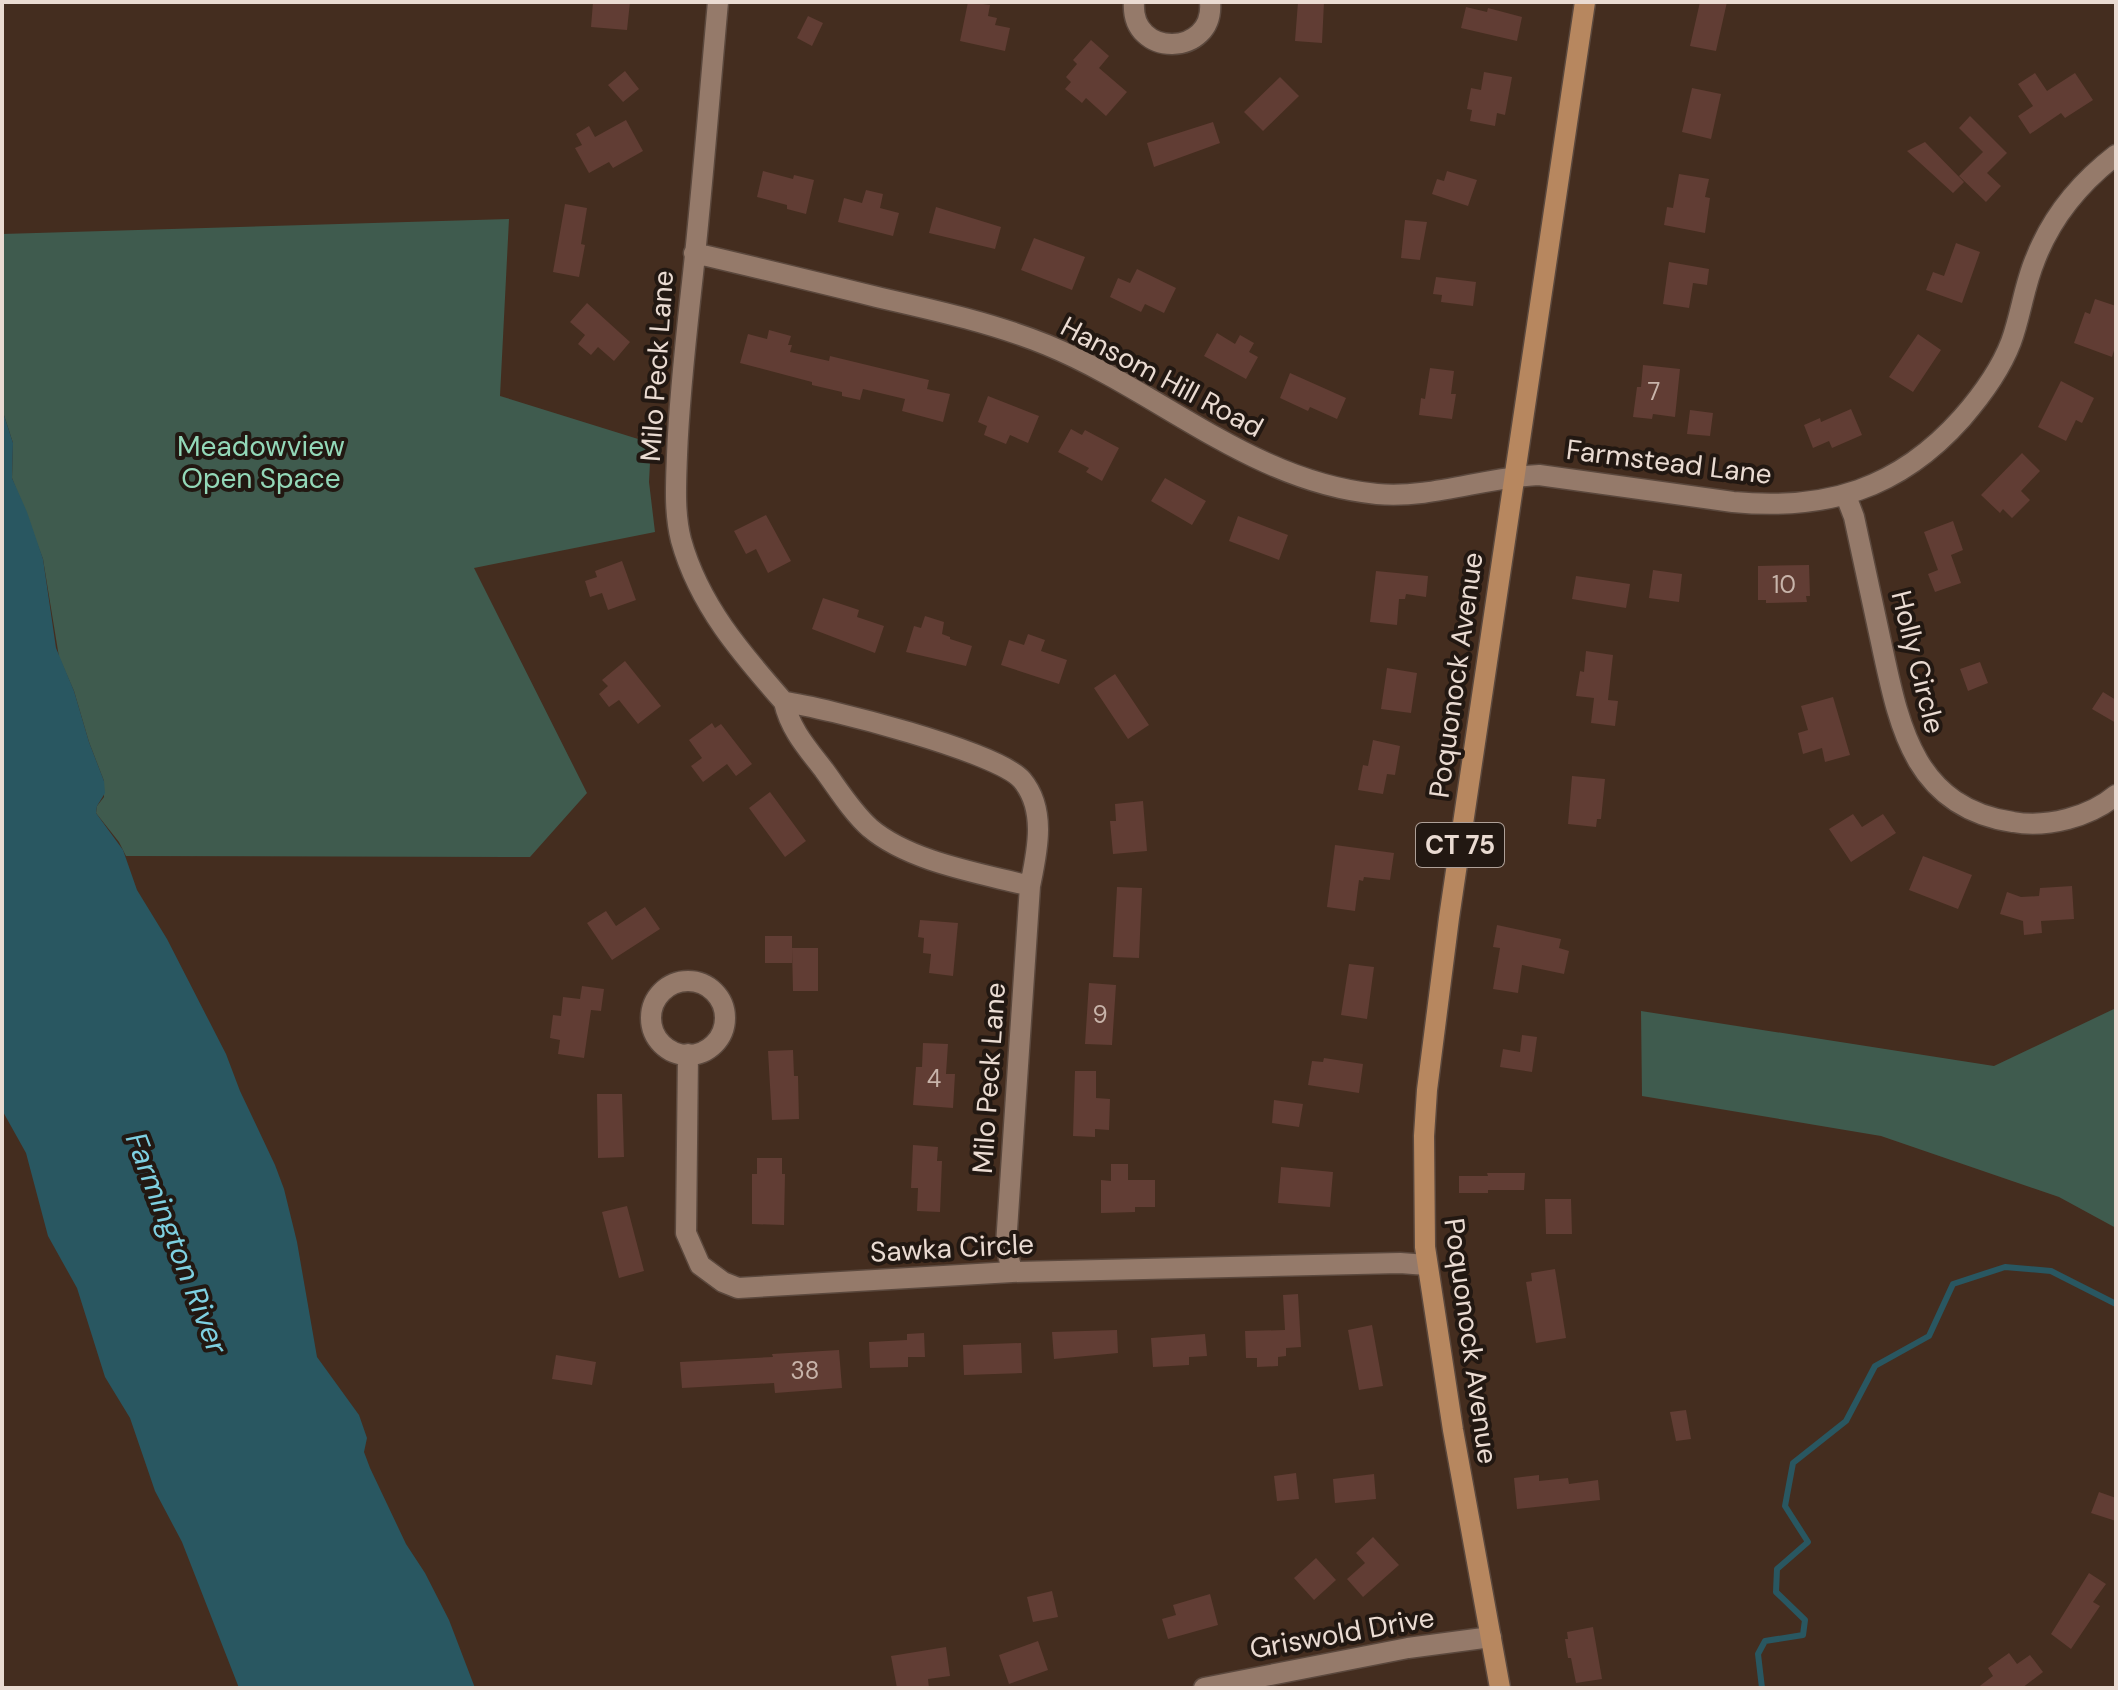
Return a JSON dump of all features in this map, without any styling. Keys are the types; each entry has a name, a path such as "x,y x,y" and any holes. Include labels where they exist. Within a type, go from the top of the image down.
{"main road":[{"name":"Poquonock Avenue","path":"1500,1688 1453,1430 1427,1265 1423,1216 1427,1090 1513,476 1585,2"}],"street":[{"name":"Milo Peck Lane","path":"718,2 678,438 676,495 681,540 690,566 712,612 733,643 784,702 789,723 866,825 886,841 922,856 1030,886"},
{"path":"1134,2 1137,23 1144,34 1168,45 1193,39 1203,30 1208,20 1210,2"},
{"name":"Farmstead Lane","path":"1513,476 1539,475 1756,504 1807,503 1846,496 1891,476 1927,453 1976,402 2000,366 2011,341 2035,260 2046,237 2086,181 2116,155"},
{"name":"Hansom Hill Road","path":"694,253 934,310 1044,344 1126,383 1257,460 1299,477 1378,494 1407,493 1513,476"},
{"name":"Holly Circle","path":"1846,496 1854,517 1899,720 1916,761 1930,779 1962,805 1984,815 2022,824 2065,819 2091,811 2116,795"},
{"name":"Milo Peck Lane","path":"784,702 811,705 1001,764 1021,779 1038,819 1038,849 1030,886 1006,1245 1012,1272"},
{"name":"Sawka Circle","path":"688,1054 686,1233 700,1265 723,1282 738,1288 1012,1272 1400,1263 1427,1265"},
{"name":"Griswold Drive","path":"1204,1688 1408,1648 1491,1637"}],"green space":[{"name":"Meadowview Open Space","path":"509,219 500,396 651,443 649,482 655,532 474,568 587,793 530,857 126,856 96,813 104,797 104,781 74,691 59,657 43,559 12,478 13,443 2,409 2,234"},
{"path":"2116,1008 2116,1228 2059,1197 1881,1136 1642,1096 1641,1011 1994,1066"}],"water":[{"name":"Farmington River","path":"2,409 13,443 12,478 43,559 56,648 104,781 105,793 96,813 123,850 137,890 167,939 226,1054 275,1165 297,1242 317,1357 359,1415 367,1438 364,1452 370,1468 406,1544 449,1620 475,1688 239,1688 182,1542 155,1491 130,1418 105,1377 77,1288 48,1236 26,1153 2,1110"}],"building":[{"path":"593,2 630,2 627,30 591,27"},
{"path":"968,2 990,5 988,16 997,18 995,25 1010,28 1005,51 960,41"},
{"path":"1298,2 1324,2 1322,43 1295,41"},
{"path":"1700,2 1727,2 1716,51 1690,46"},
{"path":"1466,7 1487,12 1488,8 1522,17 1517,41 1461,28"},
{"path":"808,16 823,23 812,46 797,38"},
{"path":"1091,40 1109,56 1099,68 1127,92 1106,116 1086,98 1082,103 1065,89 1071,82 1066,77 1077,64 1073,60"},
{"path":"625,71 639,89 623,102 608,85"},
{"path":"1484,72 1512,77 1505,115 1497,113 1495,126 1470,121 1472,110 1467,109 1471,88 1481,90"},
{"path":"2035,73 2047,91 2075,73 2093,100 2065,118 2061,113 2030,134 2018,116 2033,106 2018,84"},
{"path":"1280,77 1299,96 1263,131 1244,112"},
{"path":"1692,88 1721,94 1711,139 1682,132"},
{"path":"1970,116 2007,153 1987,173 2001,186 1986,202 1959,176 1983,152 1959,128"},
{"path":"626,120 643,151 613,168 609,162 589,173 575,148 582,145 576,134 589,126 595,137"},
{"path":"1213,122 1220,143 1154,167 1147,143"},
{"path":"1925,142 1964,182 1953,193 1907,151"},
{"path":"763,171 793,179 794,175 814,180 806,214 757,197"},
{"path":"1447,171 1477,180 1468,206 1432,194 1437,179 1444,181"},
{"path":"1679,174 1709,179 1705,197 1710,198 1705,233 1664,225 1667,207 1673,208"},
{"path":"866,190 883,194 880,208 899,213 893,236 838,222 844,198 862,203"},
{"path":"565,204 587,208 579,277 553,272"},
{"path":"936,207 1001,227 995,249 929,233"},
{"path":"1405,220 1427,222 1420,260 1401,258"},
{"path":"1034,238 1085,257 1072,290 1021,270"},
{"path":"1956,243 1980,252 1962,303 1926,290 1933,272 1944,276"},
{"path":"1669,262 1709,269 1707,285 1693,283 1689,308 1663,304"},
{"path":"1137,269 1176,288 1164,313 1145,304 1141,312 1110,297 1118,278 1130,283"},
{"path":"1436,277 1476,282 1473,306 1441,302 1442,295 1433,294"},
{"path":"2095,299 2116,306 2116,344 2112,357 2074,343 2085,312 2090,314"},
{"path":"587,303 630,342 614,361 598,347 591,355 578,344 585,335 570,322"},
{"path":"769,330 791,336 788,345 792,345 790,352 829,361 830,356 929,380 927,389 950,394 943,422 902,411 905,399 863,389 860,400 812,385 812,382 740,363 748,334 767,339"},
{"path":"1217,333 1235,344 1240,335 1254,343 1249,352 1258,357 1246,379 1204,356"},
{"path":"1918,334 1941,350 1913,392 1889,377"},
{"path":"1643,365 1680,369 1675,417 1653,414 1652,419 1633,417"},
{"path":"1430,368 1454,371 1451,394 1456,394 1452,419 1419,415"},
{"path":"1290,373 1346,398 1337,419 1310,407 1308,411 1280,398"},
{"path":"2061,381 2094,398 2082,423 2076,420 2066,441 2038,427"},
{"path":"988,396 1039,416 1028,443 1010,435 1006,444 984,435 987,426 978,422"},
{"path":"1851,409 1862,435 1832,448 1829,441 1813,448 1804,425 1820,418 1821,422"},
{"path":"1690,410 1713,413 1710,436 1687,434"},
{"path":"1071,429 1082,435 1085,430 1119,448 1102,481 1086,472 1089,468 1058,452"},
{"path":"2022,453 2040,471 2021,491 2030,500 2012,518 2003,509 2000,513 1981,495"},
{"path":"1165,478 1206,501 1192,525 1151,501"},
{"path":"766,515 791,561 768,573 756,549 746,554 734,531"},
{"path":"1238,516 1288,535 1279,560 1229,541"},
{"path":"1953,521 1963,550 1951,555 1961,583 1935,592 1928,574 1938,570 1924,532"},
{"path":"622,561 636,600 608,610 602,593 590,597 585,581 597,577 595,571"},
{"path":"1809,565 1810,596 1806,596 1807,602 1766,603 1766,600 1758,600 1758,566"},
{"path":"1653,570 1682,574 1679,602 1649,598"},
{"path":"1376,571 1428,576 1426,597 1406,594 1405,599 1399,599 1397,625 1370,622"},
{"path":"1576,576 1630,584 1626,608 1572,599"},
{"path":"823,598 859,610 857,617 884,626 875,653 812,629"},
{"path":"925,616 944,622 942,634 972,646 966,666 906,652 914,626 921,628"},
{"path":"1028,634 1045,640 1041,651 1067,660 1059,684 1001,665 1009,640 1024,645"},
{"path":"1586,651 1613,655 1608,700 1618,701 1615,726 1591,723 1594,698 1576,696 1580,671 1584,672"},
{"path":"625,661 661,706 638,724 619,700 609,707 599,694 608,686 602,680"},
{"path":"1980,662 1988,683 1968,691 1960,669"},
{"path":"1387,668 1417,673 1411,713 1381,709"},
{"path":"1115,674 1149,725 1128,739 1094,688"},
{"path":"2103,692 2116,700 2116,723 2092,709"},
{"path":"1833,697 1850,755 1825,762 1822,748 1803,754 1798,733 1808,730 1801,706"},
{"path":"712,723 715,728 721,724 752,764 736,776 727,764 703,782 691,766 702,758 689,740"},
{"path":"1373,740 1400,746 1395,775 1387,774 1383,794 1358,790 1363,765 1368,766"},
{"path":"1572,776 1605,779 1601,819 1597,819 1596,827 1568,824"},
{"path":"770,792 806,841 785,857 749,808"},
{"path":"1143,801 1147,851 1113,854 1110,821 1116,821 1115,804"},
{"path":"1853,814 1862,827 1883,814 1896,833 1851,862 1829,829"},
{"path":"1335,845 1394,853 1390,880 1364,877 1363,881 1359,880 1355,911 1327,907"},
{"path":"1923,856 1972,875 1958,909 1909,890"},
{"path":"2072,886 2074,919 2041,921 2042,933 2024,935 2023,921 2000,914 2007,892 2021,897 2039,896 2040,888"},
{"path":"1117,887 1142,888 1139,958 1113,957"},
{"path":"645,907 660,929 612,960 587,923 606,911 616,926"},
{"path":"920,920 958,923 953,976 929,973 931,954 923,953 924,938 918,937"},
{"path":"1497,925 1561,939 1559,948 1569,951 1564,974 1522,965 1518,993 1493,989 1500,948 1493,947"},
{"path":"765,936 792,936 792,963 765,963"},
{"path":"792,948 818,948 818,991 793,991"},
{"path":"1349,964 1374,967 1367,1019 1341,1015"},
{"path":"1089,983 1116,985 1112,1045 1085,1044"},
{"path":"582,986 604,989 601,1011 591,1010 584,1058 558,1054 560,1040 550,1038 553,1015 561,1016 563,997 580,999"},
{"path":"1522,1035 1537,1037 1532,1072 1500,1067 1503,1049 1520,1052"},
{"path":"923,1043 948,1044 946,1074 955,1074 953,1108 913,1105 916,1067 922,1067"},
{"path":"793,1050 794,1076 798,1076 799,1119 772,1120 768,1051"},
{"path":"1324,1058 1363,1064 1359,1093 1308,1085 1312,1061 1323,1062"},
{"path":"1075,1071 1096,1071 1096,1098 1110,1099 1109,1130 1095,1129 1095,1137 1073,1136"},
{"path":"597,1094 622,1094 624,1157 598,1158"},
{"path":"1274,1100 1303,1104 1299,1127 1272,1123"},
{"path":"913,1145 938,1147 937,1161 942,1161 940,1212 917,1211 918,1188 911,1188"},
{"path":"757,1158 782,1158 782,1174 785,1174 784,1225 752,1224 752,1174 757,1174"},
{"path":"1111,1164 1128,1164 1128,1180 1155,1180 1155,1207 1135,1207 1135,1212 1101,1213 1101,1180 1111,1181"},
{"path":"1281,1167 1333,1172 1330,1207 1278,1203"},
{"path":"1487,1173 1525,1173 1524,1190 1459,1193 1459,1176 1488,1176"},
{"path":"1545,1199 1571,1199 1572,1234 1546,1234"},
{"path":"627,1206 644,1271 619,1278 602,1212"},
{"path":"1555,1269 1566,1338 1536,1343 1526,1282 1532,1281 1531,1273"},
{"path":"1298,1294 1301,1347 1286,1348 1286,1356 1278,1357 1278,1366 1257,1367 1257,1358 1246,1358 1245,1331 1285,1330 1283,1295"},
{"path":"1372,1325 1383,1386 1359,1390 1348,1330"},
{"path":"1117,1330 1118,1353 1054,1359 1052,1332"},
{"path":"924,1333 925,1357 908,1357 908,1367 870,1368 869,1342 907,1340 907,1334"},
{"path":"1205,1334 1207,1356 1189,1357 1189,1365 1153,1367 1151,1338"},
{"path":"1021,1343 1022,1373 964,1375 963,1345"},
{"path":"839,1350 842,1388 775,1393 774,1383 682,1388 680,1362"},
{"path":"556,1355 596,1362 592,1385 552,1379"},
{"path":"1686,1410 1691,1439 1676,1441 1670,1412"},
{"path":"1296,1473 1299,1499 1277,1501 1274,1476"},
{"path":"1374,1474 1376,1499 1335,1503 1333,1479"},
{"path":"1539,1475 1539,1481 1568,1478 1569,1484 1598,1480 1600,1500 1517,1509 1514,1478"},
{"path":"2099,1492 2116,1498 2116,1521 2091,1513"},
{"path":"1373,1537 1399,1565 1363,1597 1347,1579 1365,1563 1356,1553"},
{"path":"1316,1558 1336,1580 1314,1600 1294,1578"},
{"path":"2089,1573 2106,1584 2093,1602 2100,1606 2071,1649 2051,1634"},
{"path":"1052,1591 1058,1617 1033,1622 1027,1597"},
{"path":"1210,1594 1218,1625 1168,1639 1162,1619 1176,1615 1173,1605"},
{"path":"1593,1627 1602,1679 1576,1683 1571,1658 1568,1658 1567,1632"},
{"path":"1038,1641 1048,1670 1009,1684 999,1655"},
{"path":"946,1647 950,1676 928,1679 929,1688 897,1688 891,1656"},
{"path":"2009,1653 2017,1664 2030,1655 2043,1672 2022,1688 1977,1688 1993,1676 1988,1668"}],"waterway":[{"path":"1762,1688 1758,1654 1765,1641 1803,1635 1805,1620 1776,1592 1777,1569 1808,1542 1785,1506 1793,1463 1846,1421 1875,1366 1929,1336 1953,1284 2005,1267 2051,1271 2116,1304"}]}
